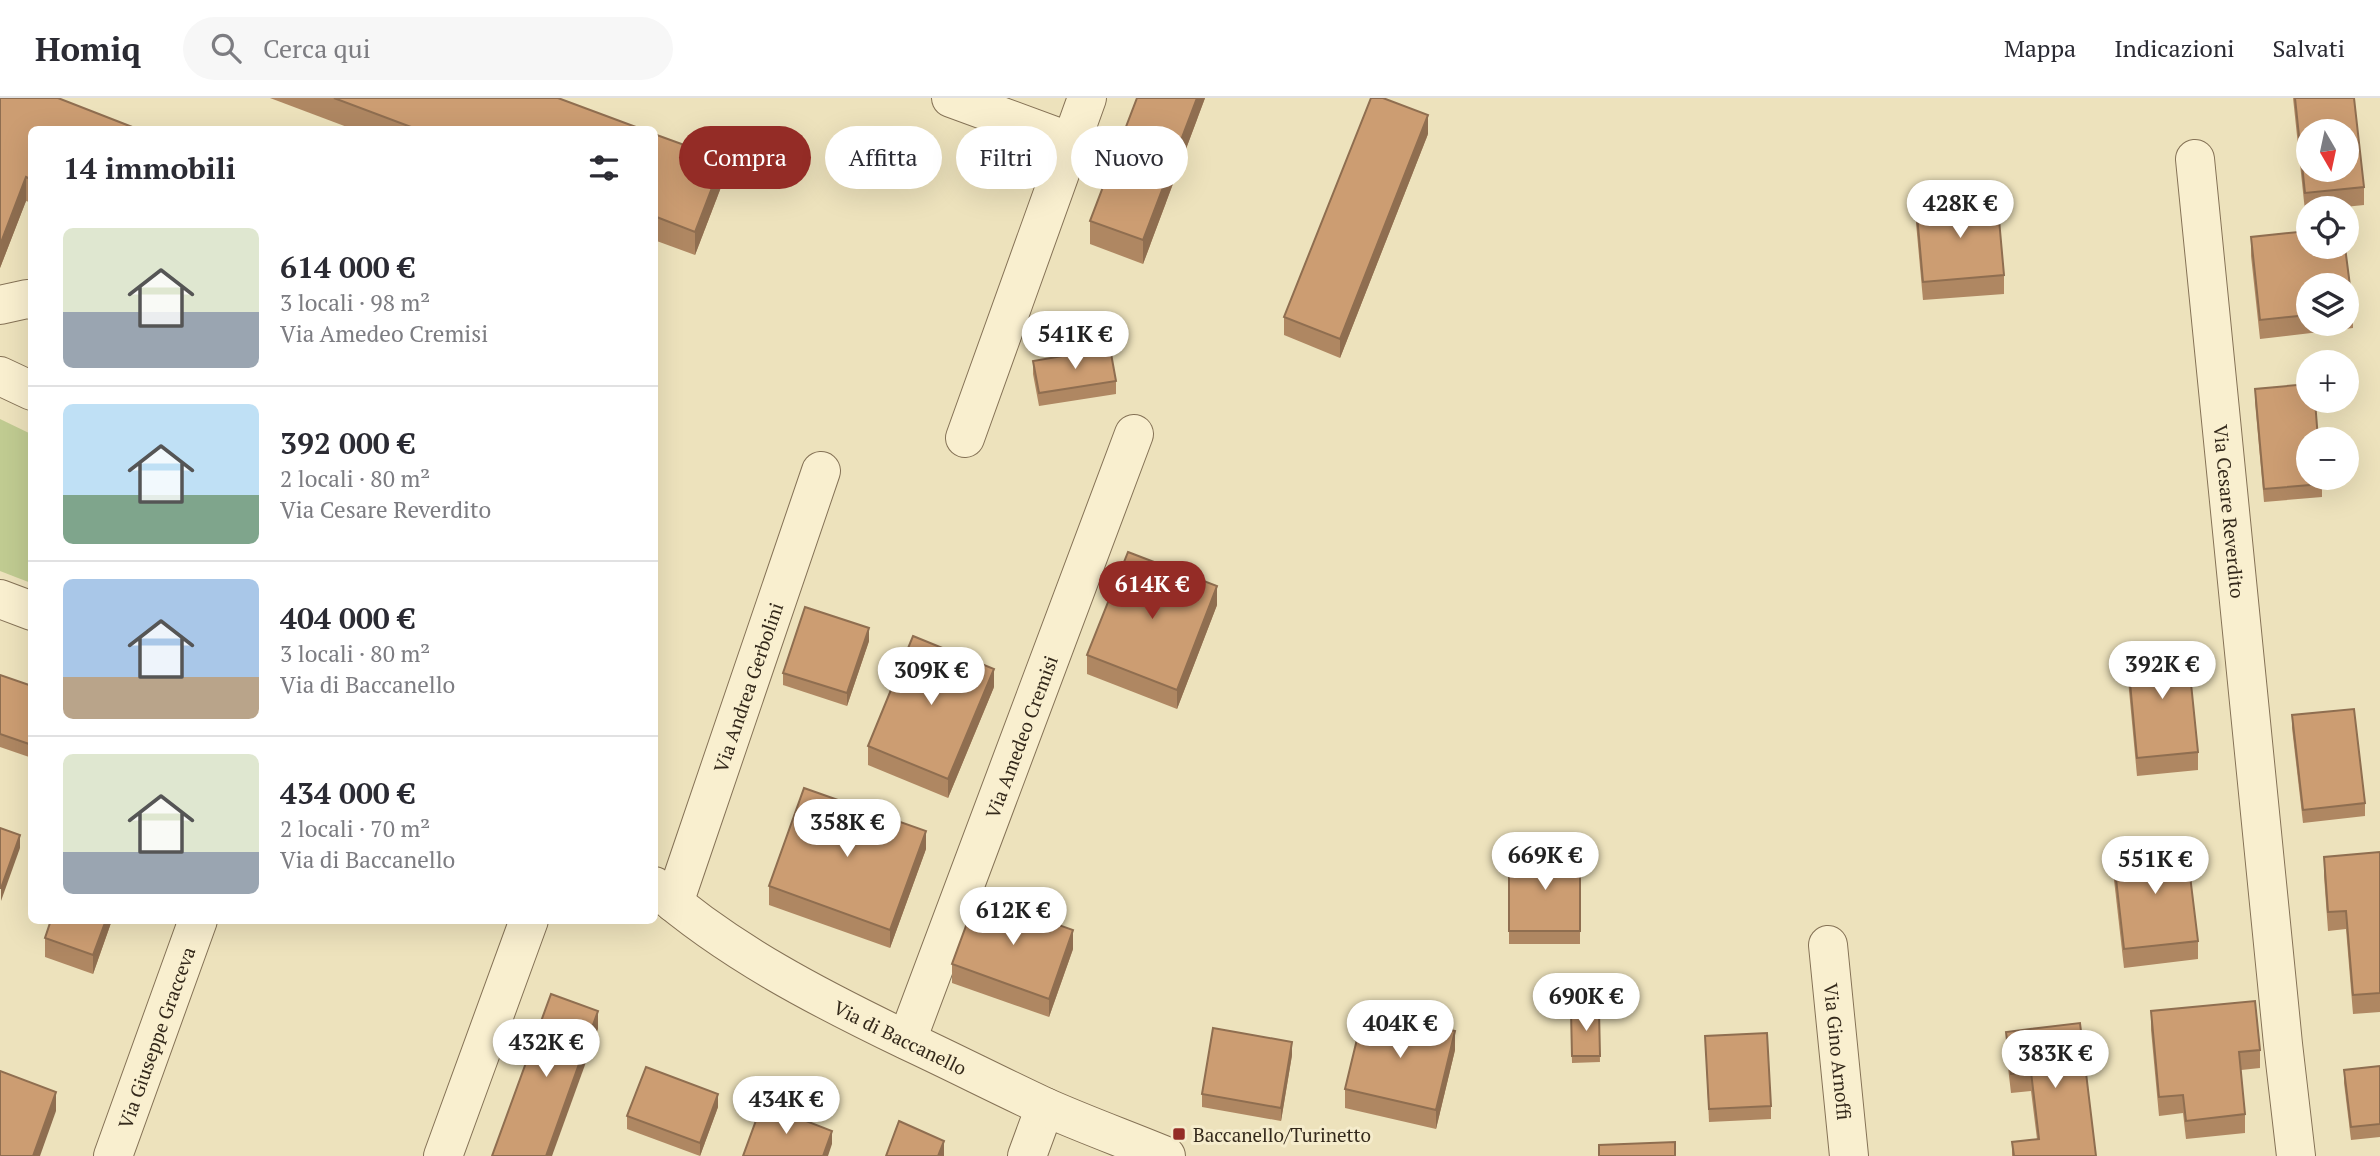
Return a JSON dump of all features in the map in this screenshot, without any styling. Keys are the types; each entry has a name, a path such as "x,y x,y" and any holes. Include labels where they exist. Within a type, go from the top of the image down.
{"street":[{"path":"951,98 1071,142 965,438"},
{"path":"1077,126 1087,98"},
{"name":"Via Cesare Reverdito","path":"2195,159 2296,1156"},
{"path":"0,376 28,389"},
{"name":"Via Amedeo Cremisi","path":"907,1040 1134,434"},
{"name":"Via Andrea Gerbolini","path":"664,895 821,471"},
{"path":"0,599 28,610"},
{"name":"Via di Baccanello","path":"664,895 723,939 840,1008 1045,1107 1166,1156"},
{"name":"Via Giuseppe Gracceva","path":"113,1156 197,924"},
{"path":"443,1156 528,924"},
{"name":"Via Gino Arnoffi","path":"1828,945 1849,1156"},
{"path":"1027,1156 1045,1107"}],"green space":[{"path":"0,419 28,433 28,582 0,571"}],"building":[{"path":"0,98 58,98 130,126 28,126 28,178 26,177 0,245"},
{"path":"334,98 558,98 633,126 408,126"},
{"path":"1137,98 1197,98 1186,126 1126,126"},
{"path":"1371,98 1383,98 1428,115 1340,339 1284,317"},
{"path":"2295,98 2354,98 2356,119 2297,119"},
{"path":"658,135 679,143 679,189 711,189 695,232 658,218"},
{"path":"2359,142 2364,187 2305,193 2304,182 2359,182"},
{"path":"1102,189 1162,189 1143,240 1090,221"},
{"path":"1997,197 2004,275 1923,282 1916,204"},
{"path":"2296,232 2296,259 2347,259 2348,273 2296,273 2296,316 2260,320 2251,237"},
{"path":"1110,348 1116,381 1039,393 1033,361"},
{"path":"2296,385 2296,413 2316,413 2317,427 2296,427 2296,486 2264,489 2255,389"},
{"path":"1128,552 1217,586 1177,690 1087,655"},
{"path":"805,607 869,628 847,693 783,673"},
{"path":"913,636 994,669 948,779 868,746"},
{"path":"2187,644 2198,752 2137,758 2127,650"},
{"path":"0,675 28,685 28,744 0,734"},
{"path":"2354,709 2365,803 2303,810 2292,715"},
{"path":"804,788 926,831 890,930 769,886"},
{"path":"0,828 20,835 1,888 0,888"},
{"path":"2186,843 2198,941 2124,949 2113,852"},
{"path":"2380,852 2380,993 2353,995 2346,911 2328,912 2324,857"},
{"path":"1509,853 1580,853 1580,931 1509,931"},
{"path":"977,896 1073,930 1049,999 952,964"},
{"path":"50,924 105,924 93,955 45,938"},
{"path":"551,994 598,1011 546,1156 492,1156"},
{"path":"2255,1001 2260,1050 2239,1052 2245,1114 2186,1121 2183,1095 2159,1097 2151,1011"},
{"path":"1364,1010 1455,1031 1436,1110 1345,1089"},
{"path":"1571,1011 1599,1011 1600,1056 1572,1056"},
{"path":"2080,1023 2096,1156 2014,1156 2012,1142 2039,1139 2031,1072 2011,1074 2006,1032"},
{"path":"1213,1028 1292,1042 1281,1108 1202,1094"},
{"path":"1767,1033 1771,1106 1709,1109 1705,1036"},
{"path":"2380,1066 2380,1124 2351,1127 2344,1070"},
{"path":"646,1067 718,1094 700,1143 627,1116"},
{"path":"0,1071 56,1092 33,1156 0,1156"},
{"path":"762,1104 832,1131 823,1156 743,1156"},
{"path":"899,1121 944,1141 938,1156 886,1156"},
{"path":"1675,1142 1675,1156 1599,1156 1599,1145"}],"place":[{"name":"Baccanello/Turinetto","path":"1179,1134"}]}
